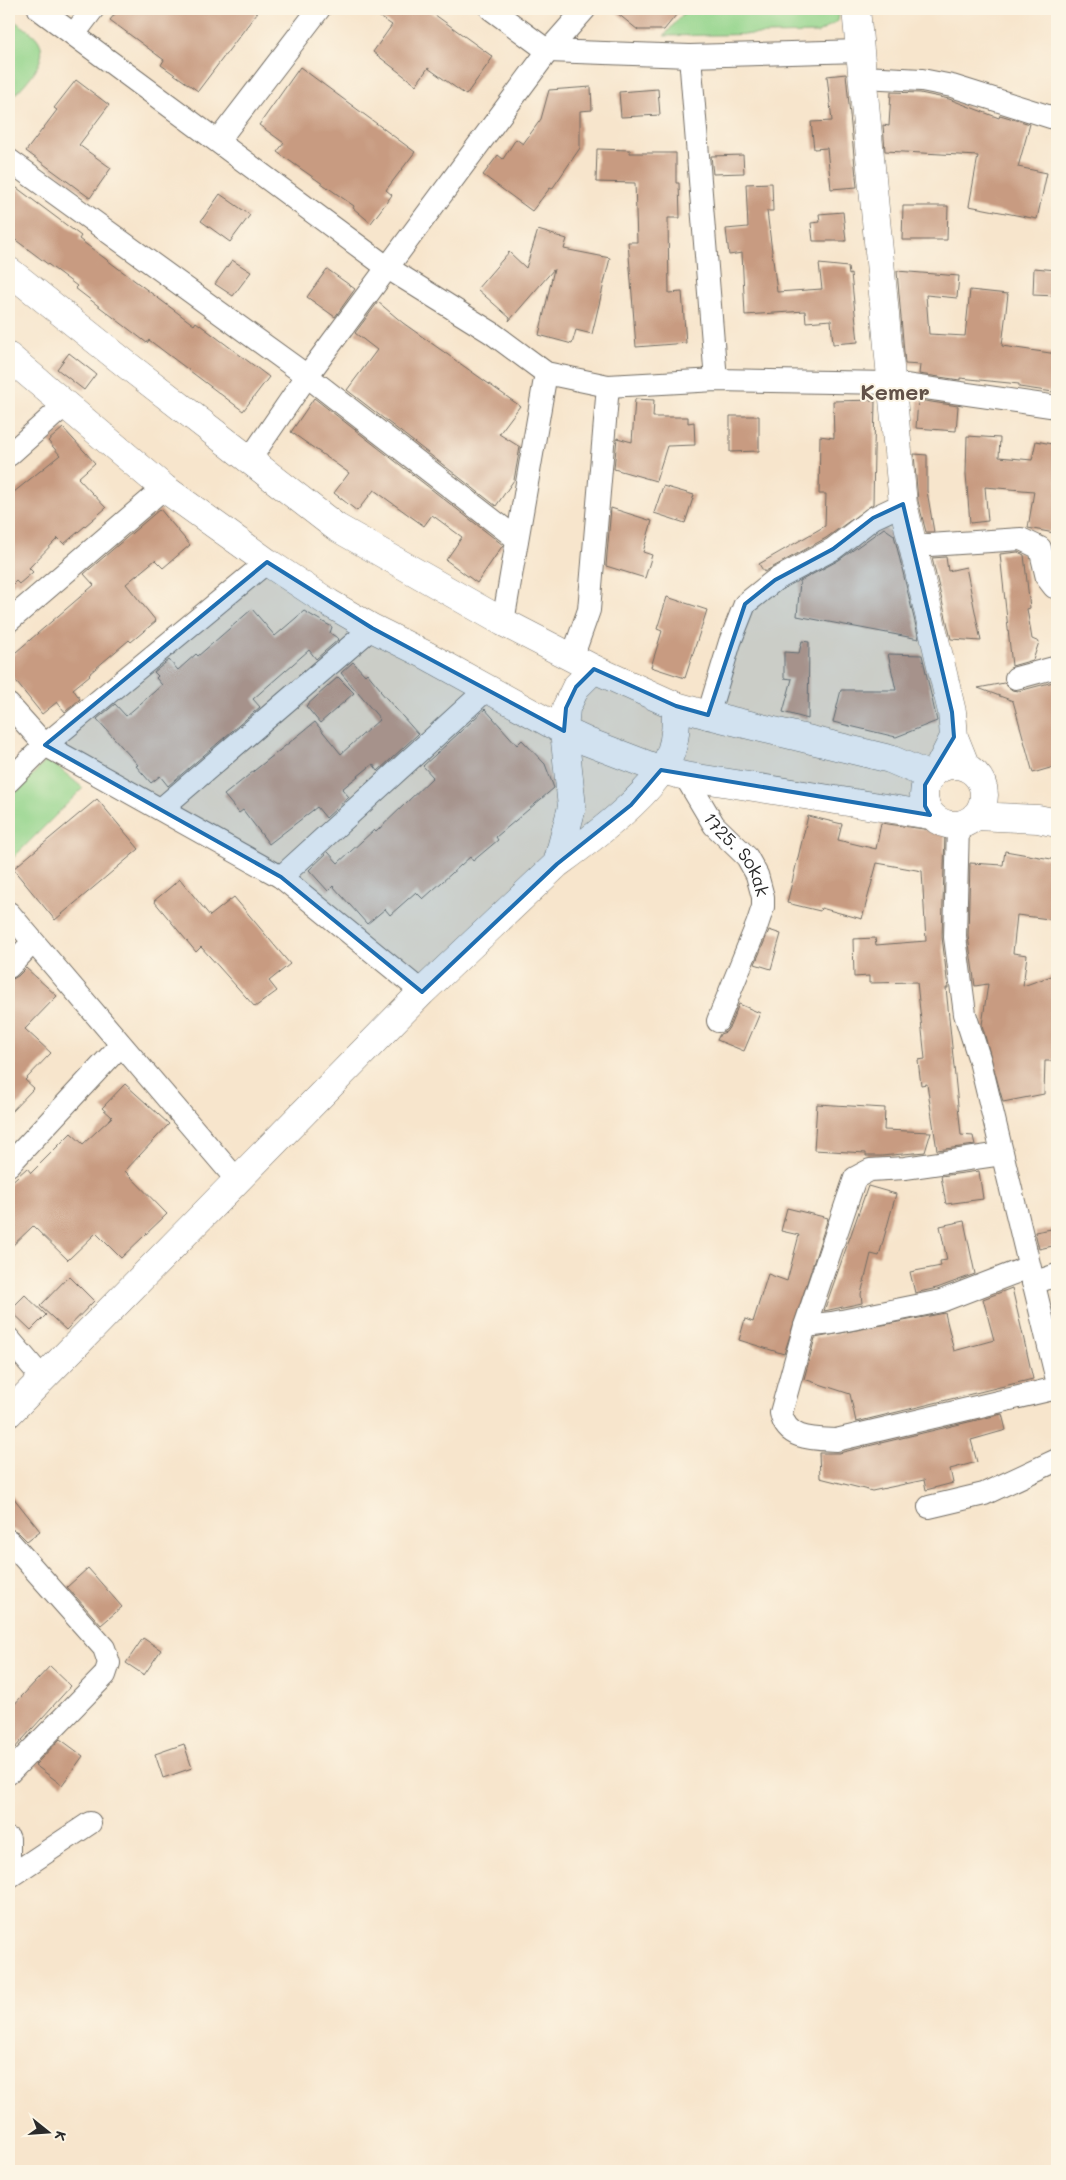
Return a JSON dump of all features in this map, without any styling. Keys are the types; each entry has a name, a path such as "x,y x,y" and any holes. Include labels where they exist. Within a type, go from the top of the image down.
{"main road":[{"path":"856,9 903,504 952,712 954,737 966,767 981,780 984,789 981,808 967,821"},
{"path":"9,271 336,527 503,622 583,663 676,706 890,759 934,772 948,765 966,767"},
{"path":"9,357 164,488 267,562 372,628 426,655 486,690 564,731 588,742 673,773 930,815"},
{"path":"557,864 572,807 564,731 566,708 576,687 583,663"},
{"path":"673,773 670,753 675,732 676,706"},
{"path":"954,737 925,784 924,806 930,815 938,822 948,826 967,821 1048,821"},
{"path":"9,1413 44,1380 422,992 557,864 673,773"},
{"path":"984,789 1048,821"}],"street":[{"path":"39,9 388,268 492,333 546,373 608,386 716,380 891,384 1057,407"},
{"path":"74,34 93,9"},
{"path":"218,141 319,9"},
{"path":"491,9 548,51 861,64 952,86 1057,119"},
{"path":"250,459 307,376 548,51 585,9"},
{"path":"690,56 716,380"},
{"path":"9,160 307,376 517,539"},
{"path":"503,622 546,373"},
{"path":"583,663 608,386"},
{"path":"9,456 66,404"},
{"path":"9,621 164,488"},
{"path":"708,715 727,650 745,604 775,580 833,549 873,518 903,504"},
{"path":"914,546 1021,539 1040,548 1047,578 1054,587 1057,587"},
{"path":"9,781 45,745 267,562"},
{"path":"161,809 372,628"},
{"path":"1016,678 1057,667"},
{"path":"281,877 486,690"},
{"path":"9,705 45,745 281,877 422,992"},
{"name":"1725. Sokak","path":"673,773 714,825 747,857 757,875 763,897 763,907 758,925 718,1020"},
{"path":"967,821 955,937 965,1014 980,1061 1057,1380"},
{"path":"9,913 120,1046 237,1180"},
{"path":"9,967 34,942"},
{"path":"9,1166 120,1046"},
{"path":"1002,1154 905,1168 870,1170 855,1178 805,1326 781,1412 783,1424 793,1433 811,1439 836,1440 1057,1388"},
{"path":"805,1326 832,1323 942,1301 1031,1275 1057,1275"},
{"path":"9,1339 44,1380"},
{"path":"929,1507 984,1494 1057,1460"},
{"path":"9,1541 104,1648 109,1663 105,1675 9,1773"},
{"path":"9,1877 90,1823"},
{"path":"9,1839 9,1866"}],"highlighted area":[{"path":"903,504 952,712 954,737 925,785 925,806 930,815 661,770 631,805 557,864 422,992 281,877 45,745 267,562 372,628 564,731 566,708 576,687 594,669 676,706 708,715 745,604 775,580 833,549 873,518"}],"green space":[{"path":"687,9 840,9 838,21 818,33 664,36"},
{"path":"9,18 35,36 40,44 42,53 35,71 9,102"},
{"path":"48,759 83,788 9,862 9,799"}],"building":[{"path":"119,9 260,9 198,91 161,65 164,60 110,20"},
{"path":"368,9 427,9 493,57 466,95 428,68 416,85 373,52 392,25"},
{"path":"612,9 681,9 664,30 638,30"},
{"path":"300,67 415,152 386,190 392,195 371,223 353,208 354,206 277,152 284,143 259,125"},
{"path":"846,74 857,187 831,189 827,148 814,149 811,122 832,121 827,76"},
{"path":"76,80 109,105 79,145 111,168 90,198 26,151 57,110 54,108"},
{"path":"591,87 592,110 580,111 580,148 552,189 550,188 532,211 483,175 498,155 503,159 516,139 523,144 541,119 549,90"},
{"path":"658,89 660,115 621,117 619,92"},
{"path":"891,92 920,93 949,99 999,118 1000,115 1030,124 1018,167 1047,173 1037,219 969,206 978,156 885,151 883,125 889,126"},
{"path":"597,149 630,150 630,153 676,153 676,183 679,183 680,218 668,218 669,293 682,292 686,343 636,347 628,242 637,242 635,183 596,182"},
{"path":"743,155 744,173 713,174 711,156"},
{"path":"9,182 81,236 79,239 194,325 196,322 269,377 243,411 149,340 147,343 75,288 77,286 9,235"},
{"path":"772,183 773,211 767,211 777,292 822,289 819,264 848,267 849,275 851,274 858,342 833,344 831,320 806,322 805,311 745,315 742,253 729,255 726,229 748,227 746,184"},
{"path":"220,194 250,215 230,242 201,221"},
{"path":"903,206 948,206 947,240 902,240"},
{"path":"843,212 846,241 813,241 811,223 820,222 819,214"},
{"path":"538,230 567,239 564,249 610,258 592,334 576,330 572,344 539,335 554,269 509,321 510,318 477,289 509,252 526,268"},
{"path":"232,260 251,272 233,296 215,284"},
{"path":"1034,268 1057,270 1057,296 1033,295"},
{"path":"327,269 355,289 335,317 307,297"},
{"path":"897,271 959,276 957,298 926,295 929,334 965,336 970,290 1008,294 1002,346 1057,354 1053,392 1019,387 1019,384 960,378 960,380 919,374 920,365 905,364"},
{"path":"378,302 403,323 520,406 499,434 520,447 514,480 496,506 347,390 377,350 355,333"},
{"path":"69,353 96,374 84,390 57,369"},
{"path":"314,398 503,545 477,583 446,560 462,537 432,515 424,526 374,490 357,511 334,493 349,473 291,432"},
{"path":"635,399 654,400 653,417 688,417 688,423 694,422 695,445 667,446 656,481 614,469 617,438 632,442"},
{"path":"875,400 873,504 826,538 764,572 759,564 825,526 826,494 819,494 820,436 834,438 833,401"},
{"path":"918,400 958,406 956,431 916,428"},
{"path":"730,416 759,416 759,451 730,452"},
{"path":"63,428 95,463 78,478 106,508 64,544 58,538 29,568 33,572 19,584 16,581 9,588 9,496 60,455 48,441"},
{"path":"967,436 1000,438 999,457 1032,460 1036,441 1057,445 1057,510 1054,533 1028,528 1034,491 985,487 988,521 970,523 966,474"},
{"path":"914,454 927,455 927,491 934,532 926,532 918,501"},
{"path":"663,486 694,495 685,523 654,513"},
{"path":"611,508 652,521 643,552 652,555 645,578 606,566"},
{"path":"160,509 190,545 163,568 155,560 126,584 156,621 131,642 129,640 73,689 80,699 65,712 57,702 42,714 9,673 9,658 94,585 84,574"},
{"path":"884,528 894,535 919,639 797,616 800,581 839,560"},
{"path":"1018,552 1024,555 1030,608 1027,609 1032,639 1039,642 1033,660 1012,666 1000,554"},
{"path":"946,557 948,571 966,567 981,641 951,639 932,558"},
{"path":"667,597 707,610 685,678 651,667 662,631 657,629"},
{"path":"252,609 275,636 304,611 332,627 330,633 339,639 316,659 309,650 253,699 260,707 168,786 160,776 151,783 136,766 138,765 97,719 115,704 126,716 162,685 154,672 169,660 178,670 196,654 198,656"},
{"path":"802,641 809,642 808,719 783,712 792,679 784,678 784,652 799,653"},
{"path":"888,654 922,655 937,721 896,737 833,722 841,690 896,690"},
{"path":"353,662 365,675 367,673 380,691 418,734 378,771 373,764 342,789 349,797 326,818 317,807 269,844 243,810 239,813 224,795 315,722 341,754 380,719 341,673"},
{"path":"338,677 354,693 320,723 306,706"},
{"path":"1057,681 1057,766 1033,773 1013,701 978,688 1004,683 1012,690 1019,691"},
{"path":"485,709 517,745 522,740 545,764 554,788 496,837 498,840 473,861 470,857 423,899 416,892 390,915 385,909 367,924 333,886 328,891 309,870 328,852 338,863 374,830 376,832 433,777 423,766"},
{"path":"97,799 139,849 55,920 13,869"},
{"path":"808,816 842,824 838,840 876,849 881,823 945,832 942,937 948,988 946,988 961,1135 973,1136 975,1145 937,1150 927,1084 921,1085 918,1060 925,1059 917,982 869,983 869,976 854,977 853,939 875,938 876,945 926,941 922,871 877,863 862,919 821,908 820,911 787,903"},
{"path":"1005,851 1057,860 1057,920 1017,915 1013,953 1027,955 1023,986 1057,974 1057,1061 1045,1061 1044,1094 1003,1102 982,1025 988,984 975,986 968,936 970,863 1003,865"},
{"path":"180,879 210,916 234,897 290,964 269,981 277,991 255,1007 201,947 196,952 154,901"},
{"path":"769,930 781,934 771,969 755,964"},
{"path":"26,968 57,996 25,1029 51,1053 25,1080 34,1088 9,1114 9,981"},
{"path":"739,1004 760,1013 744,1051 717,1040 720,1034 726,1032 730,1026"},
{"path":"125,1084 169,1124 125,1171 167,1214 121,1258 96,1233 68,1260 33,1226 9,1249 9,1184 27,1168 31,1173 71,1133 83,1144 112,1117 102,1108"},
{"path":"817,1104 885,1108 884,1130 931,1132 925,1152 866,1156 866,1153 814,1150"},
{"path":"979,1171 983,1199 946,1204 941,1176"},
{"path":"868,1186 896,1194 879,1256 871,1254 861,1294 862,1303 824,1311"},
{"path":"787,1208 828,1218 784,1354 739,1340 745,1319 753,1322 768,1274 787,1281 799,1235 781,1231"},
{"path":"964,1221 975,1274 937,1288 915,1293 910,1272 941,1266 940,1261 947,1260 940,1226"},
{"path":"1057,1228 1057,1245 1039,1249 1035,1232"},
{"path":"69,1276 94,1301 66,1330 40,1306"},
{"path":"1012,1288 1033,1379 856,1422 850,1394 804,1379 815,1338 945,1313 954,1351 994,1340 983,1299"},
{"path":"25,1295 46,1315 31,1330 10,1310"},
{"path":"1002,1414 1006,1430 971,1440 977,1462 950,1469 953,1483 926,1490 924,1480 872,1491 820,1478 819,1453 839,1453"},
{"path":"9,1492 40,1531 27,1541 18,1532 9,1528"},
{"path":"88,1568 122,1607 101,1625 67,1587"},
{"path":"143,1638 161,1650 144,1675 126,1663"},
{"path":"50,1666 71,1686 13,1750 9,1746 9,1710"},
{"path":"60,1739 83,1756 62,1785 35,1765"},
{"path":"184,1744 192,1768 163,1778 155,1754"}],"district":[{"name":"Kemer","path":"895,392"}]}
